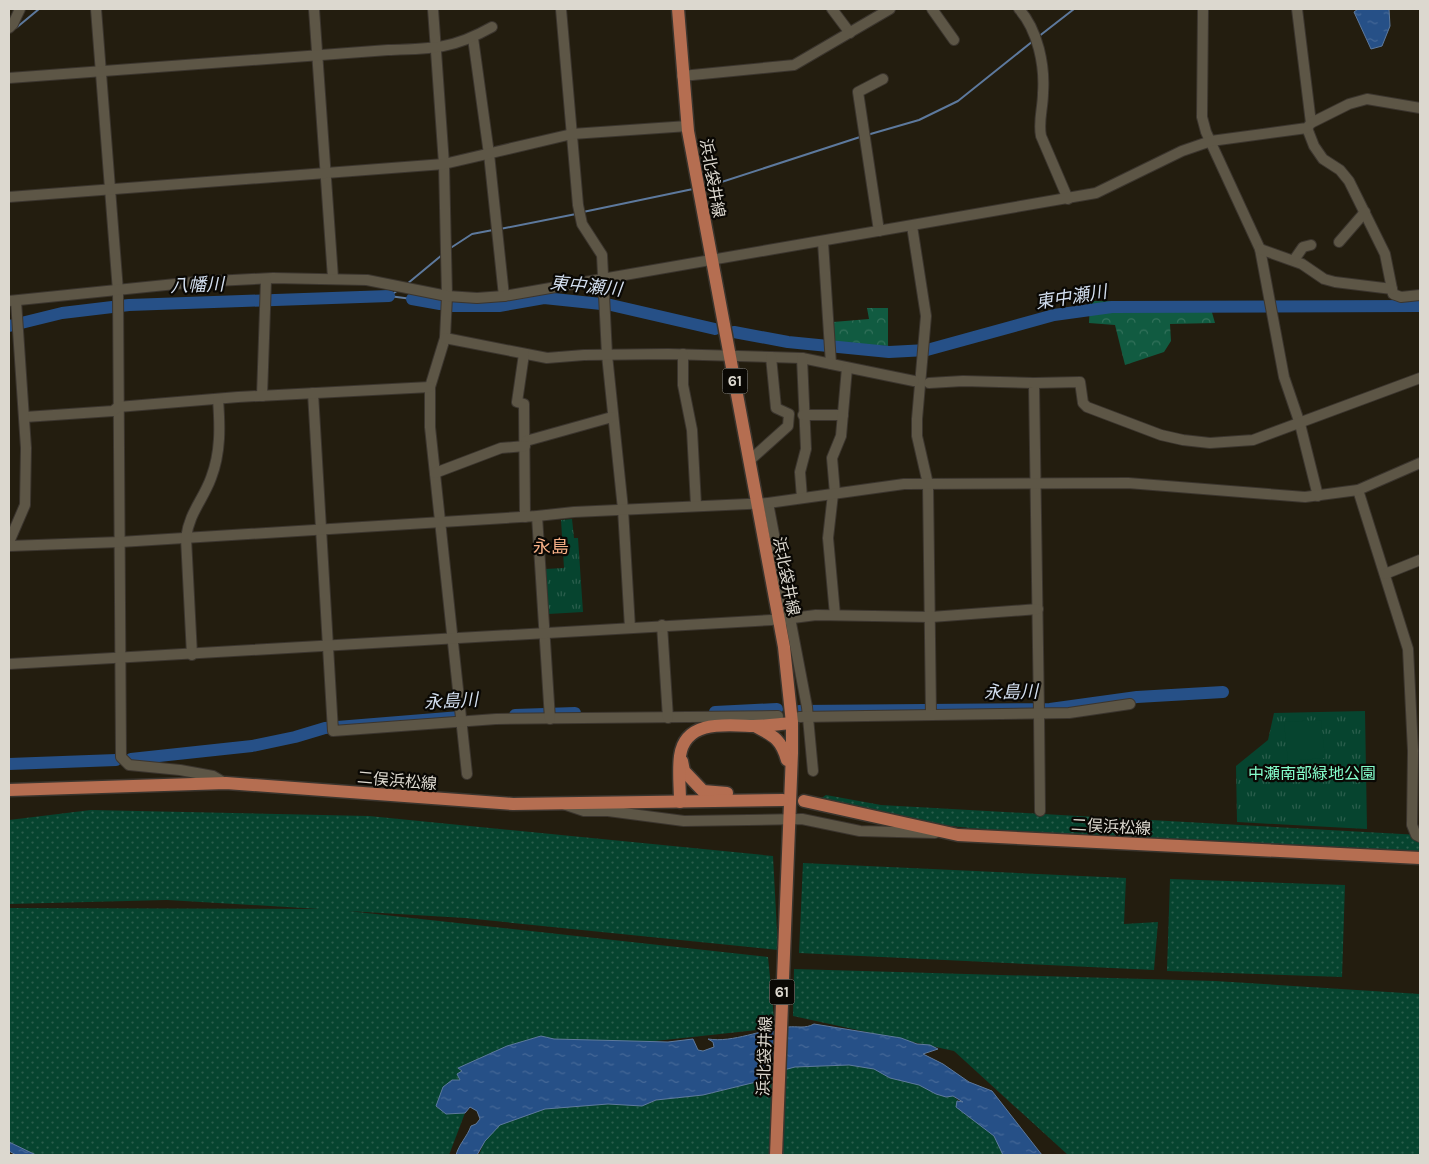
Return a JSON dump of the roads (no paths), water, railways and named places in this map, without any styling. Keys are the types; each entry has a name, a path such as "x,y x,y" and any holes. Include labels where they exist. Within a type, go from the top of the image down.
{"main road":[{"name":"浜北袋井線","path":"678,9 682,76 688,126 711,260 749,460 762,503 784,647 803,716 790,788 776,1155"},
{"path":"680,802 680,754 686,741 700,728 716,725 755,726 803,716"},
{"path":"755,726 776,737 783,746 788,761 790,788"},
{"path":"680,754 684,771 703,791 729,793 738,799"},
{"name":"二俣浜松線","path":"9,790 226,783 475,803 563,804 738,799 783,800"},
{"name":"二俣浜松線","path":"804,801 949,833 1420,858"}],"street":[{"path":"9,28 20,9"},
{"path":"96,9 117,295 122,659 121,756 129,765 212,776 226,783"},
{"path":"314,9 333,278"},
{"path":"433,9 444,164 447,246 445,338 430,387 430,427 467,774"},
{"path":"561,9 580,213 582,224 602,255 605,278 607,355 623,509 630,628"},
{"path":"832,9 850,33"},
{"path":"682,76 794,66 890,9"},
{"path":"932,9 954,40"},
{"path":"1203,9 1202,117 1260,249 1284,377 1300,424 1318,496"},
{"path":"1297,9 1309,125 1317,152 1322,159 1340,170 1349,181 1385,254 1395,295 1401,297 1420,295"},
{"path":"1023,10 1031,24 1043,74 1044,94 1039,126 1048,153 1064,185 1068,199"},
{"path":"9,78 317,55 436,49 473,38 492,27"},
{"path":"473,38 489,154 504,296"},
{"path":"879,231 858,92 883,79"},
{"path":"9,542 25,505 25,417 22,401 18,316 13,301 117,295 195,282 333,278 402,286 446,296 477,298 504,296 1096,193 1112,187 1182,150 1211,141 1309,125 1349,104 1367,99 1420,108"},
{"path":"9,197 444,164 572,134 688,126"},
{"path":"1339,242 1365,212"},
{"path":"912,226 926,316 917,436 928,484 931,712"},
{"path":"823,242 831,364"},
{"path":"1294,260 1303,247 1311,245"},
{"path":"1260,249 1294,260 1324,279 1392,289"},
{"path":"262,396 266,280"},
{"path":"445,338 548,358 683,354 802,358 914,381"},
{"path":"524,354 517,402 524,404 526,443 525,517"},
{"path":"683,354 683,385 692,430 696,505"},
{"path":"749,460 788,426 789,414 776,408 771,357"},
{"path":"802,358 803,415 806,449 800,472 802,498"},
{"path":"835,615 828,549 834,493 832,458 841,436 847,368"},
{"path":"928,383 964,381 1080,382 1083,404 1087,407 1161,435 1182,440 1210,442 1253,440 1420,378"},
{"path":"1034,383 1037,483 1040,811"},
{"path":"25,417 113,411 118,407 218,398 430,387"},
{"path":"313,393 333,727 549,716 778,716"},
{"path":"192,655 186,538 187,522 211,479 218,454 220,436 218,398"},
{"path":"803,415 843,415"},
{"path":"435,473 501,448 526,443 612,417"},
{"path":"9,546 120,542 525,517 623,509 762,503 904,484 1128,483 1305,497 1358,490 1420,463"},
{"path":"1358,490 1408,649 1417,770 1412,825 1416,835 1420,837"},
{"path":"762,503 787,619 813,771"},
{"path":"537,516 549,716"},
{"path":"1385,574 1420,560"},
{"path":"787,619 835,615 888,618 931,617 1038,609"},
{"path":"9,664 192,655 772,620"},
{"path":"662,626 668,715"},
{"path":"803,716 931,712 1039,711 1069,713 1130,704"},
{"path":"563,804 571,809 584,811 684,820 789,825 802,820 860,831 949,833"}],"water":[{"path":"1358,9 1389,9 1390,26 1382,46 1371,49 1354,12"},
{"path":"814,1024 901,1038 917,1044 930,1045 938,1049 923,1054 943,1064 969,1082 992,1091 1042,1155 1003,1155 994,1136 956,1107 957,1101 963,1102 953,1096 946,1097 936,1094 919,1085 890,1078 874,1069 849,1065 795,1067 772,1073 756,1082 703,1095 656,1100 642,1106 608,1104 545,1109 500,1125 485,1141 477,1155 456,1155 471,1126 480,1119 477,1111 470,1107 465,1113 446,1114 436,1106 443,1087 452,1080 460,1080 457,1074 462,1071 458,1068 507,1046 541,1036 554,1039 668,1042 693,1039 698,1050 703,1051 714,1047 713,1042 708,1039 727,1039 778,1028 804,1027"},
{"path":"9,1142 36,1155 16,1155 9,1151"}],"waterway":[{"path":"16,28 39,9"},
{"path":"1038,37 1074,9"},
{"path":"867,135 919,120 958,101 1033,41"},
{"path":"703,188 860,137"},
{"path":"583,212 693,189"},
{"path":"500,229 576,214"},
{"path":"449,249 472,234 493,230"},
{"path":"407,284 442,255"},
{"path":"397,291 389,296 412,299"},
{"name":"八幡川","path":"9,326 62,313 129,305 389,296"},
{"name":"東中瀬川","path":"451,306 499,306 544,298 611,305 715,329"},
{"name":"東中瀬川","path":"412,299 440,304"},
{"name":"東中瀬川","path":"734,332 788,342 889,352 927,350 1054,315 1112,307 1420,306"},
{"name":"永島川","path":"799,711 1050,709 1137,697 1223,692"},
{"name":"永島川","path":"715,712 777,709"},
{"name":"永島川","path":"515,715 575,713"},
{"name":"永島川","path":"131,759 252,746 295,737 325,728 460,717"},
{"name":"永島川","path":"9,764 116,760"}],"district":[{"name":"永島","path":"551,547"}],"park label":[{"name":"中瀬南部緑地公園","path":"1312,773"}]}
